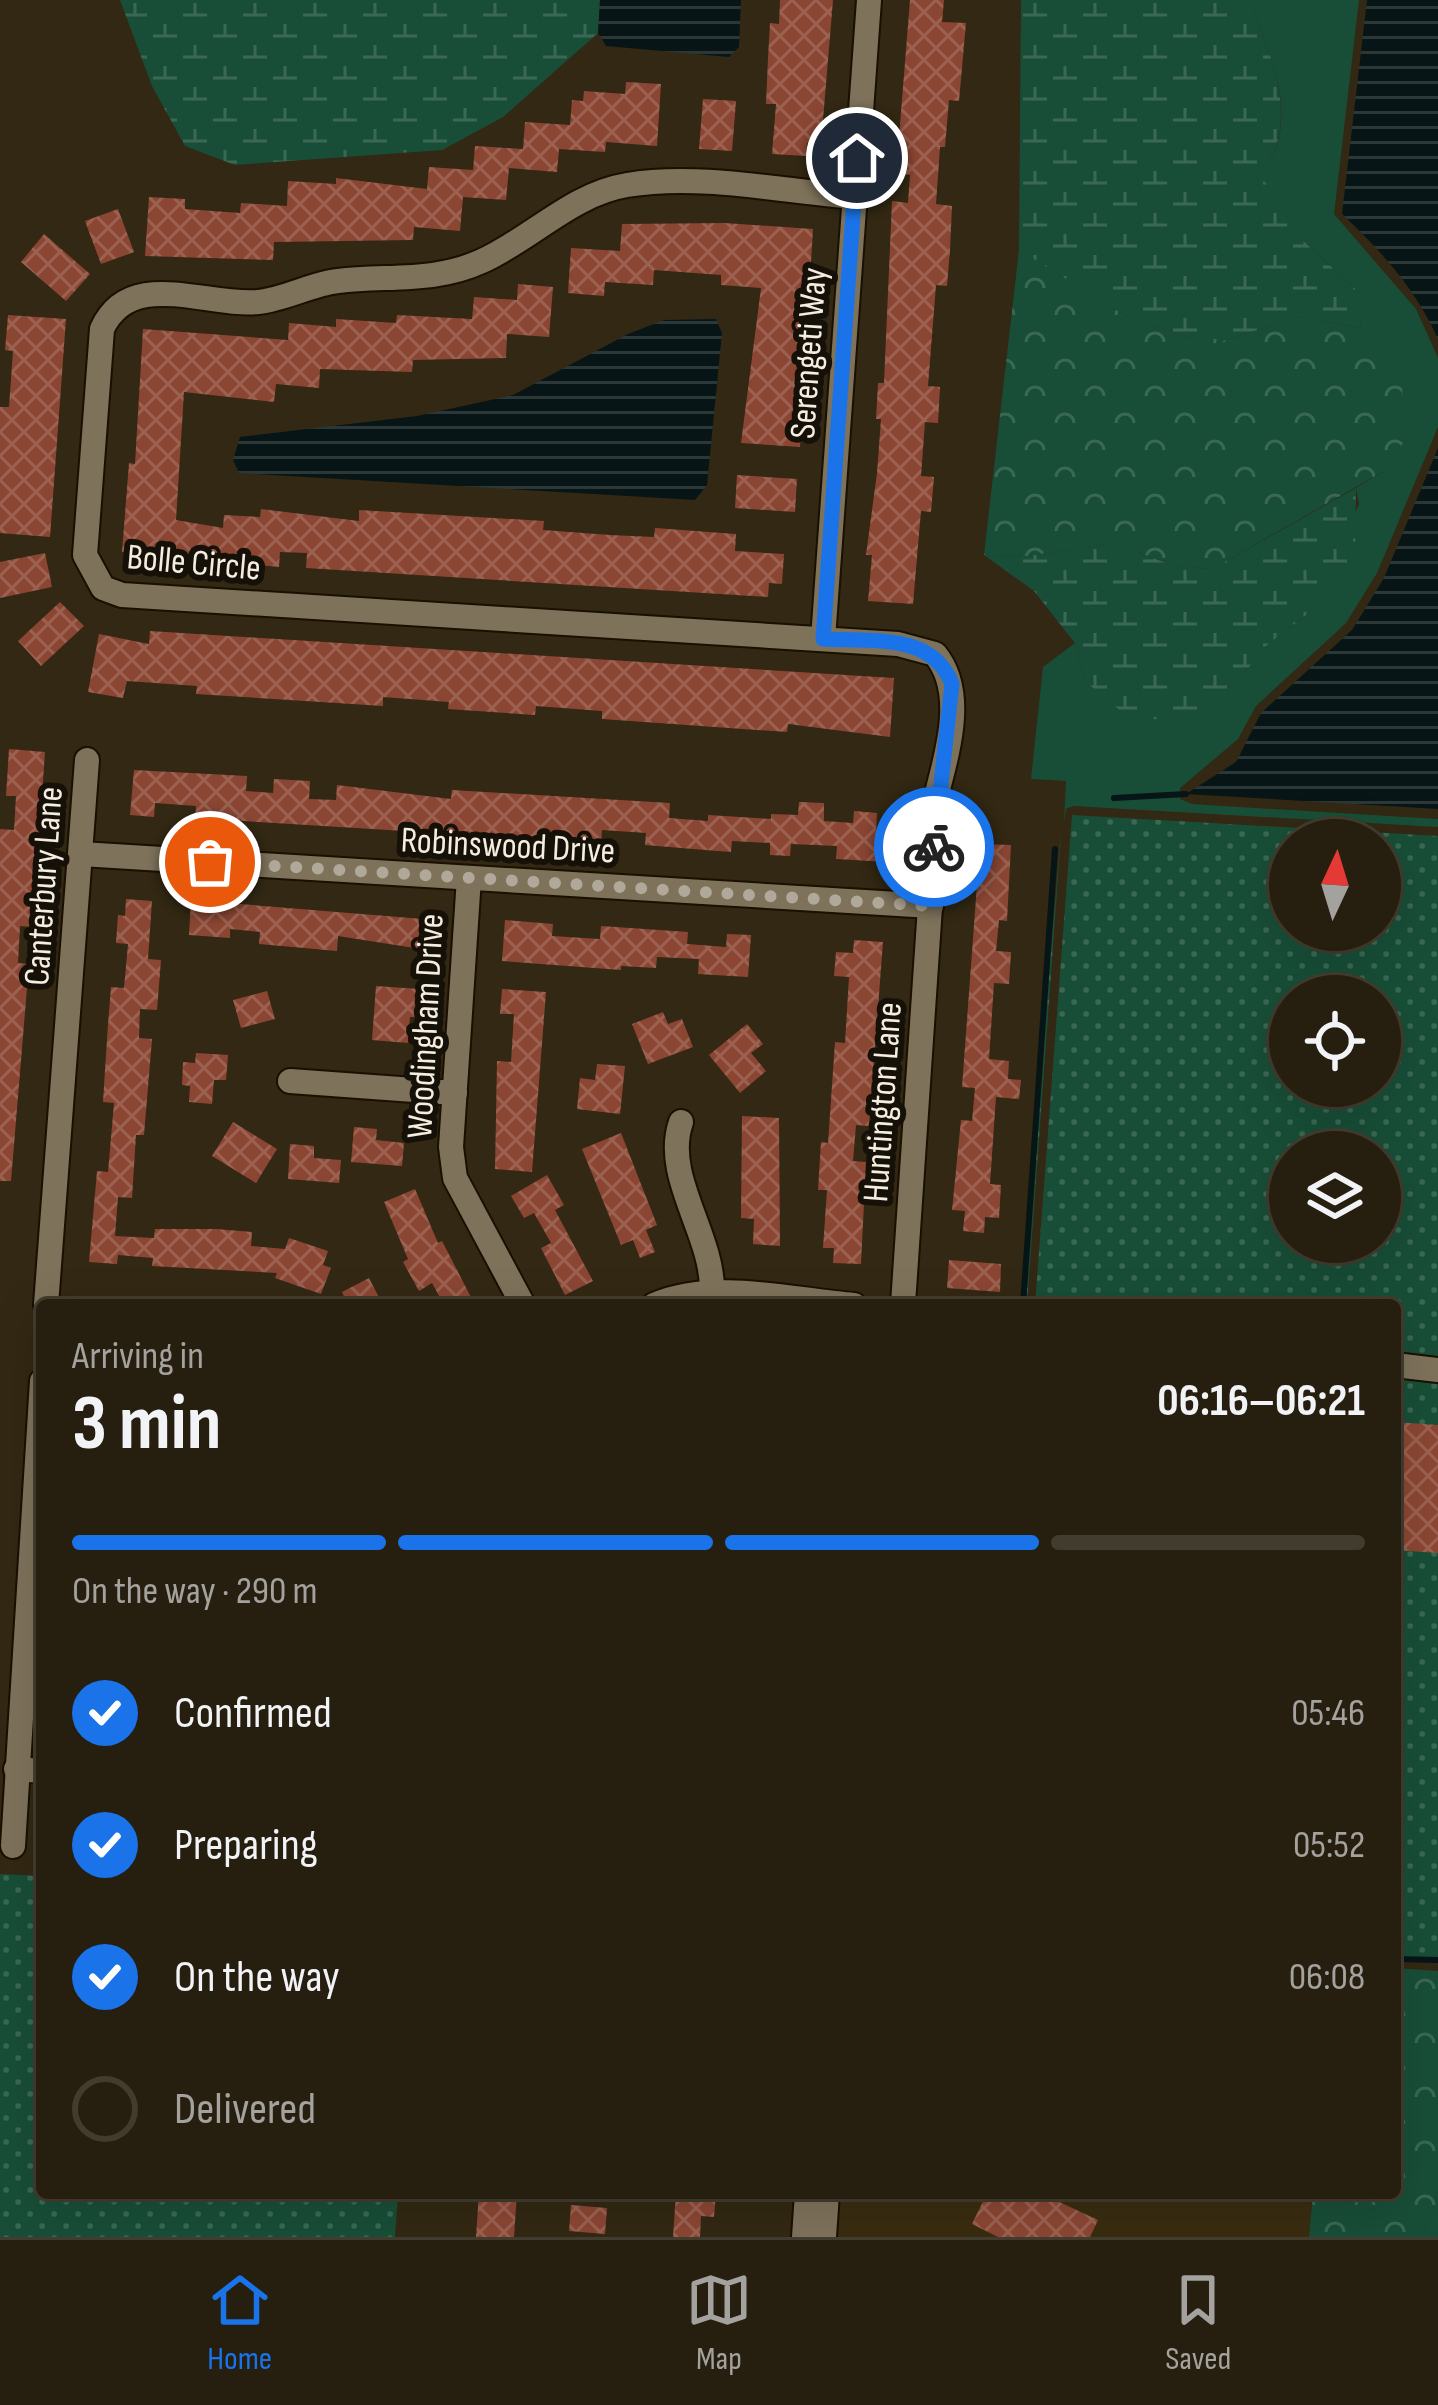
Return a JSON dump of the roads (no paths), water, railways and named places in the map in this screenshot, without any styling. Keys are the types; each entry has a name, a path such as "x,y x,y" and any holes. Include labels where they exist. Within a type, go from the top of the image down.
{"street":[{"name":"Serengeti Way","path":"823,639 869,0"},
{"name":"Bolle Circle","path":"855,197 665,182 623,185 588,197 477,264 425,278 332,281 256,302 146,293 126,298 110,310 102,329 85,555 104,588 122,595 926,649 945,666 952,684 931,906"},
{"name":"Canterbury Lane","path":"46,1299 87,760"},
{"name":"Robinswood Drive","path":"80,854 931,906"},
{"name":"Woodingham Drive","path":"469,878 455,1093 455,1178 520,1299"},
{"name":"Huntington Lane","path":"902,1299 931,906"},
{"path":"290,1081 455,1093"},
{"path":"681,1122 674,1142 710,1253 712,1292"},
{"path":"667,1299 680,1293 712,1292 788,1299"},
{"path":"1401,1366 1438,1370"},
{"path":"13,1846 29,1770 36,1561"},
{"path":"804,2237 807,2199"},
{"path":"824,2237 827,2199"}],"waterway":[{"path":"1114,798 1186,794"},
{"path":"1023,1299 1055,849"},
{"path":"1401,1959 1438,1960"}]}
